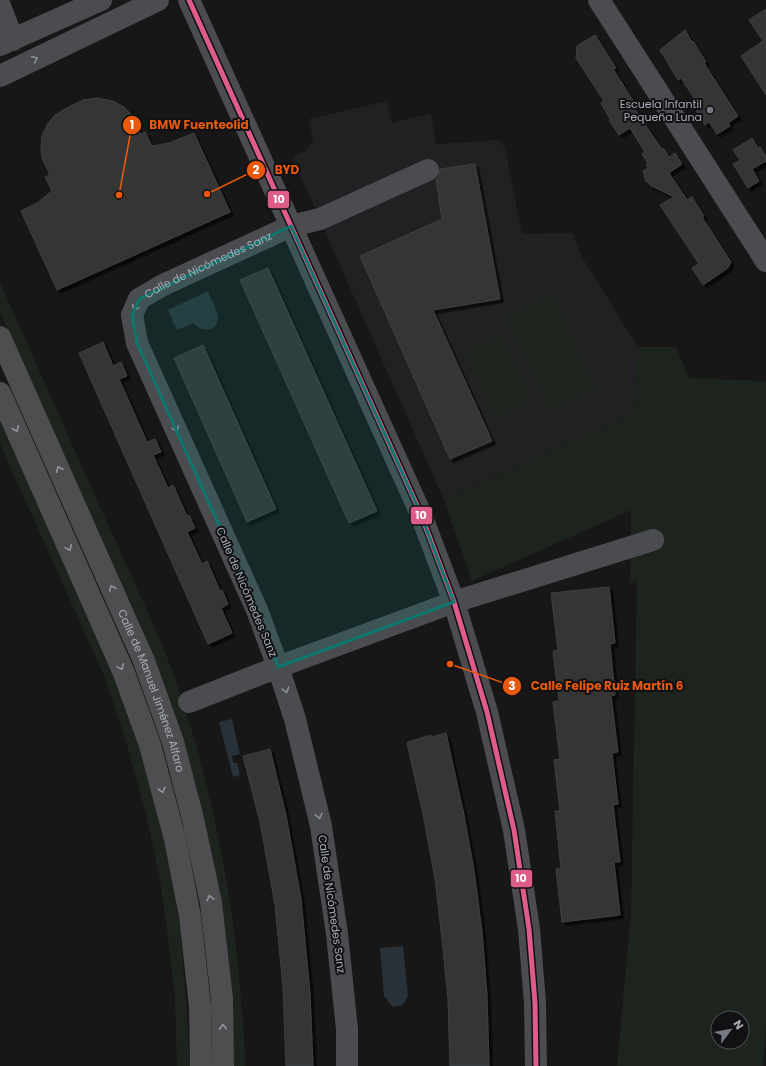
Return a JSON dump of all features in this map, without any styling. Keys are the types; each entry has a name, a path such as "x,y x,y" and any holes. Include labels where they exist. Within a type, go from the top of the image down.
{"highway":[{"name":"Calle de Manuel Jiménez Alfaro","path":"0,337 144,661 173,742 193,819 211,903 222,999 224,1066"},
{"name":"Calle de Manuel Jiménez Alfaro","path":"0,393 124,672 150,745 175,839 190,916 200,1006 201,1066"}],"street":[{"path":"0,76 158,0"},
{"path":"189,0 420,512 454,602 487,712 514,830 529,929 535,1004 536,1066"},
{"path":"599,0 766,261"},
{"path":"0,6 6,42 88,3"},
{"name":"Calle de Nicómedes Sanz","path":"346,1066 347,1029 339,950 321,826 295,719 278,667 256,610 137,343 132,315 139,299 163,285 291,226 320,219 428,170"},
{"path":"189,702 278,667 454,602 653,540"}],"highlighted area":[{"path":"291,226 420,512 454,602 278,667 257,610 137,343 132,315 139,299"}],"shaded area":[{"path":"387,101 392,124 397,121 431,114 436,144 499,140 505,148 522,234 573,233 582,257 638,347 633,413 444,500 292,157 306,151 313,140 309,119"},
{"path":"0,282 153,623 175,678 187,716 217,830 231,908 240,987 245,1066 233,1066 170,702 142,627 0,312"},
{"path":"208,291 218,316 215,326 204,329 200,328 194,323 177,330 168,310"},
{"path":"553,294 597,389 549,411 505,317"},
{"path":"502,334 533,400 495,417 464,351"},
{"path":"638,347 676,347 689,378 766,381 766,1026 763,1066 617,1066 631,913 637,580 630,583 631,510 472,581 444,500 633,413"},
{"path":"0,413 77,584 136,730 167,849 172,878 180,928 190,1066 177,1066 175,999 160,880 147,818 126,741 105,678 0,444"},
{"path":"232,719 240,754 232,756 233,763 237,763 240,775 233,777 219,722"},
{"path":"403,946 408,996 403,1005 393,1007 384,996 380,948"}],"building":[{"path":"766,9 766,95 741,56 763,41 749,20"},
{"path":"685,30 738,116 728,123 730,126 717,134 709,122 705,125 696,111 701,109 681,78 678,80 660,50"},
{"path":"595,35 616,68 613,69 634,102 632,104 652,135 669,157 675,153 682,164 669,173 687,200 692,197 704,216 702,217 731,262 728,268 703,285 692,268 699,264 660,205 674,197 650,185 646,181 643,171 648,168 646,165 648,164 642,154 645,152 630,128 619,135 609,120 610,119 601,103 604,101 576,58 577,46"},
{"path":"97,98 113,101 124,107 131,114 141,134 145,132 152,146 169,143 194,133 230,212 57,290 21,211 37,203 52,191 45,177 50,175 42,158 41,149 42,136 47,125 54,116 63,110 83,100"},
{"path":"752,138 758,148 760,147 766,156 766,161 752,169 759,181 748,188 733,164 740,160 733,150"},
{"path":"475,164 500,299 433,310 492,441 450,459 360,256 442,219 436,179 440,169"},
{"path":"268,268 377,511 349,523 240,280"},
{"path":"103,342 113,366 121,362 127,376 119,379 147,442 155,439 161,452 153,455 168,488 173,485 187,516 189,515 195,528 187,532 202,564 207,561 220,591 222,590 228,604 221,608 232,633 208,644 79,353"},
{"path":"203,345 276,509 247,522 174,358"},
{"path":"609,587 615,643 610,644 615,695 611,696 618,752 612,753 618,804 613,805 620,862 614,862 620,915 562,922 556,869 561,868 555,811 560,811 554,760 560,759 553,702 559,701 553,651 558,650 551,593"},
{"path":"446,733 464,815 474,870 482,932 487,995 489,1066 450,1066 448,999 435,879 424,819 407,743 431,735 431,737"},
{"path":"270,749 286,815 301,899 310,994 313,1066 286,1066 283,987 275,905 260,822 243,756"}],"transit line":[{"name":"10","path":"189,0 420,512 454,602 487,712 514,830 529,929 535,1003 536,1066"}],"place":[{"name":"Escuela Infantil Pequeña Luna","path":"710,110"},
{"name":"BYD","path":"207,194"},
{"name":"BMW Fuenteolid","path":"119,195"},
{"name":"Calle Felipe Ruiz Martín 6","path":"450,664"}]}
